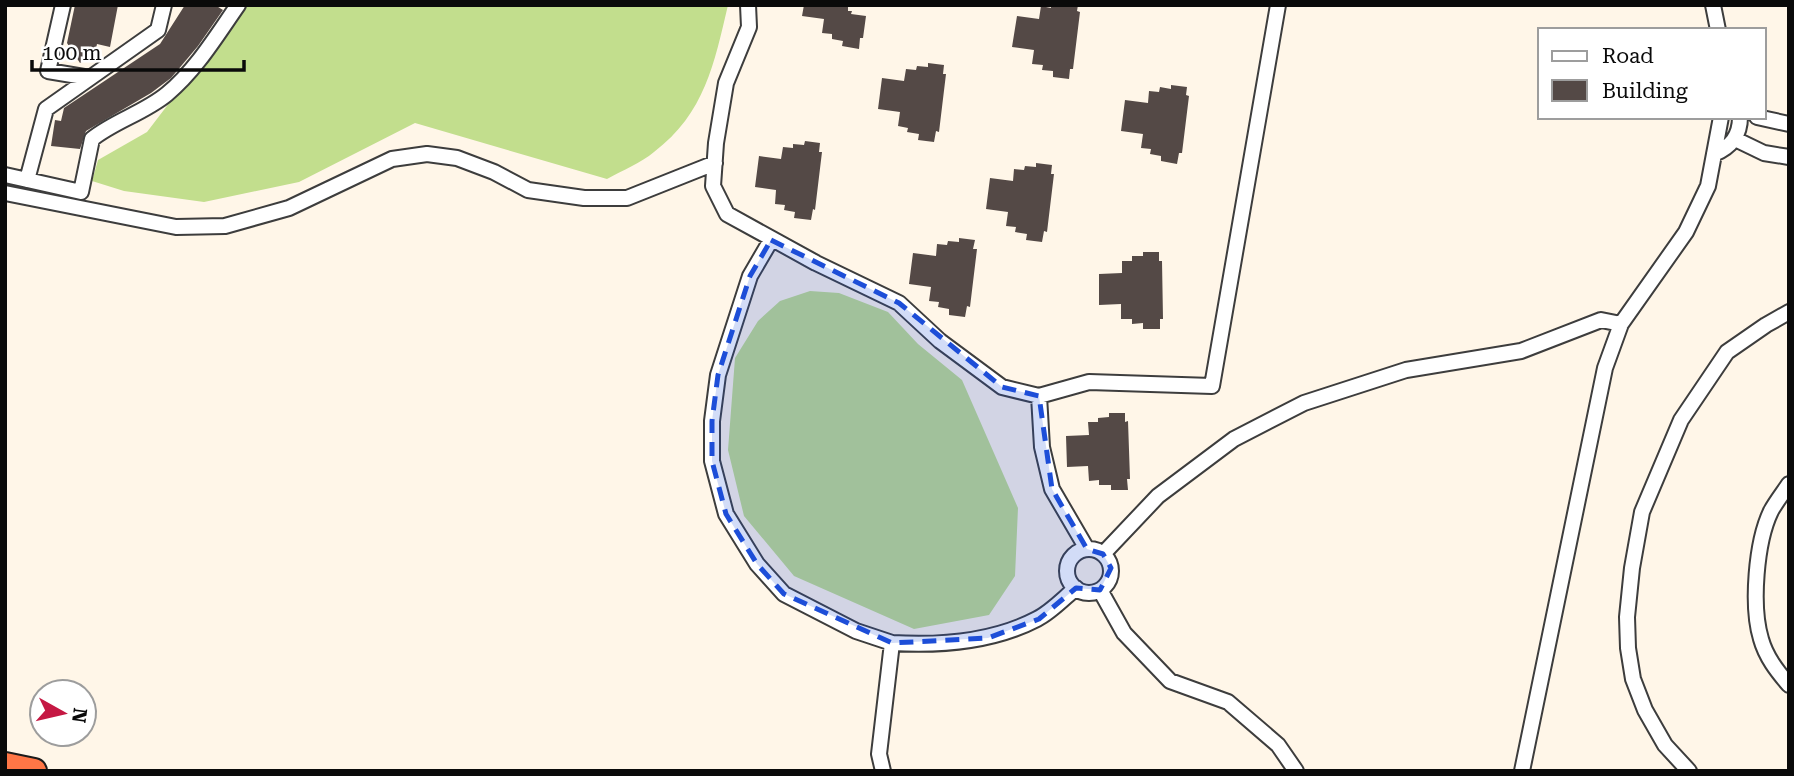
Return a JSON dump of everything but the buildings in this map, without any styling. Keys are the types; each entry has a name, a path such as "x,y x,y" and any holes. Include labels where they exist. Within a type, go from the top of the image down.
{"highway":[{"path":"5,765 34,771"}],"street":[{"path":"63,5 48,71 90,78"},
{"path":"27,180 46,109 158,30 164,5"},
{"path":"5,175 81,192 92,139 149,106 177,85 238,5"},
{"path":"748,5 749,27 726,83 715,163 713,186 727,214 771,240 900,303 940,341 1002,387 1039,396 1089,382 1212,386 1278,5"},
{"path":"1713,5 1718,28"},
{"path":"1522,771 1605,368 1621,324 1686,232 1708,186 1721,119"},
{"path":"1714,155 1726,149 1735,139 1740,119"},
{"path":"1766,119 1789,124"},
{"path":"1735,139 1764,153 1789,157"},
{"path":"5,192 176,227 225,226 289,208 392,159 427,154 457,158 494,172 528,190 584,198 627,198 715,163"},
{"path":"771,240 750,276 718,375 712,421 712,461 726,514 757,564 784,594 856,631 892,643 936,644 988,638 1039,619 1076,588"},
{"path":"1689,771 1665,745 1633,679 1627,617 1642,512 1681,420 1727,352 1789,312"},
{"path":"1103,554 1158,496 1223,447 1304,403 1406,370 1521,351 1601,320 1621,324"},
{"path":"1039,396 1042,447 1052,489 1087,549 1103,554 1111,568 1106,584 1100,590 1083,592 1070,582 1068,565 1072,558 1087,549"},
{"path":"1789,484 1771,512 1765,530 1754,593 1760,638 1767,655 1789,685"},
{"path":"1100,590 1124,633 1170,681 1228,702 1278,746 1296,771"},
{"path":"883,771 879,754 892,643"}],"highlighted area":[{"path":"771,240 899,303 1002,387 1039,396 1052,489 1087,549 1103,554 1111,568 1100,590 1076,588 1039,619 988,638 892,643 784,594 757,564 726,514 712,461 712,421 718,375 750,276"}],"green space":[{"path":"244,5 728,5 705,86 685,121 649,156 607,179 415,123 299,182 204,202 124,191 92,181 98,160 147,132"},
{"path":"810,291 839,293 888,312 918,344 962,380 1018,508 1015,576 989,615 914,629 794,576 744,516 728,450 735,358 758,321 780,301"}]}
